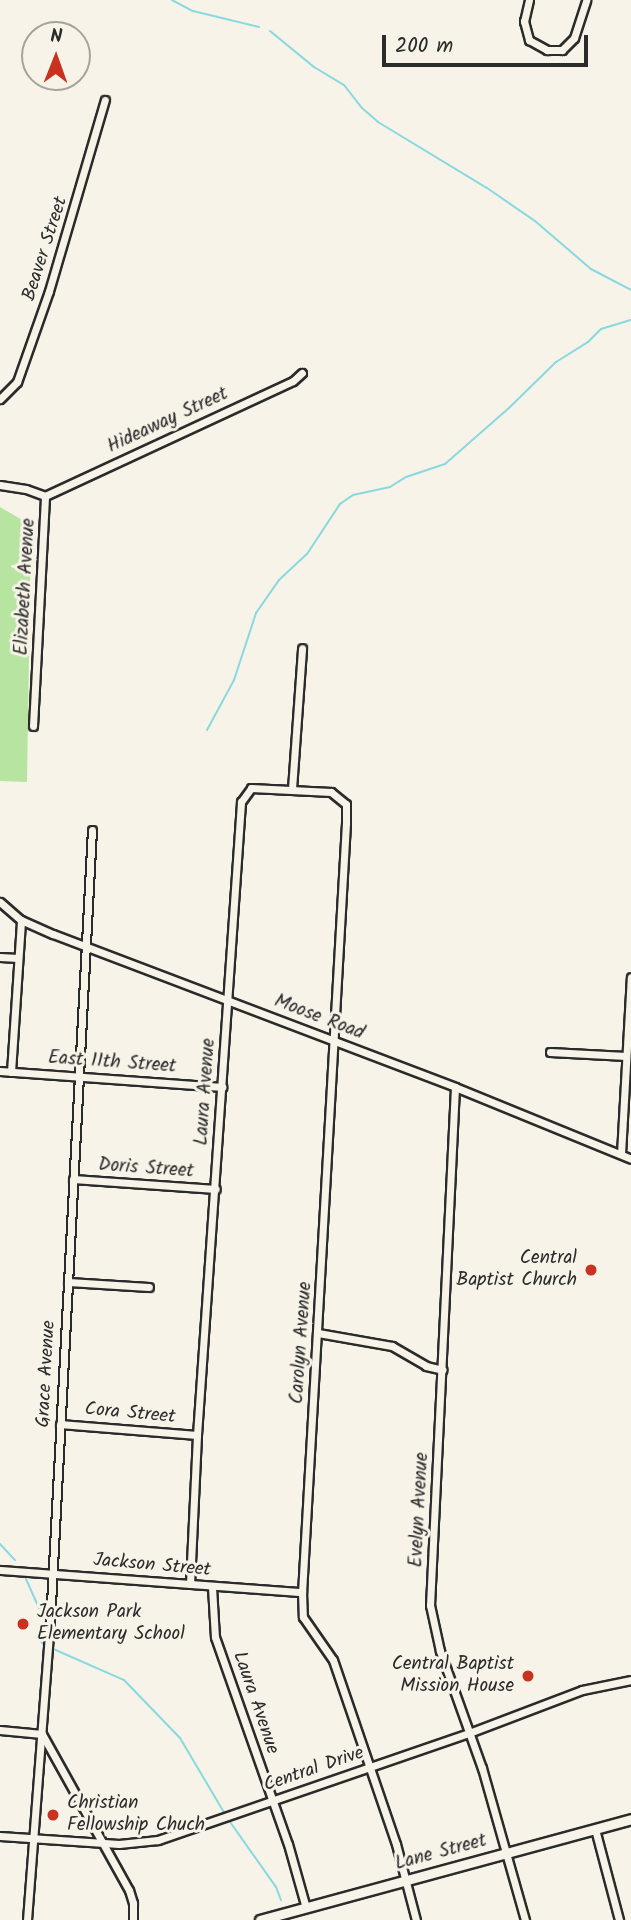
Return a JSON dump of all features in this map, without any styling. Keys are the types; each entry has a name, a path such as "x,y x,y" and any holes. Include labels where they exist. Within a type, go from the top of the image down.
{"main road":[{"name":"Lane Street","path":"260,1920 631,1819"}],"street":[{"path":"529,0 524,21 530,40 547,50 562,50 575,38 586,0"},
{"name":"Beaver Street","path":"0,399 17,382 50,291 105,100"},
{"name":"Hideaway Street","path":"45,496 293,381 302,373"},
{"name":"Elizabeth Avenue","path":"0,485 45,496 33,726"},
{"path":"292,789 302,648"},
{"name":"Laura Avenue","path":"190,1584 197,1435 241,802 251,788 292,789"},
{"name":"Carolyn Avenue","path":"292,789 331,792 346,804 335,1041 302,1592 303,1617 333,1660 370,1768 416,1920"},
{"name":"Grace Avenue","path":"27,1920 49,1643 92,830"},
{"name":"Moose Road","path":"0,902 21,920 86,947 455,1087 631,1159"},
{"path":"11,1072 21,920"},
{"path":"0,957 18,958"},
{"path":"621,1154 631,976"},
{"path":"551,1052 626,1056"},
{"name":"East 11th Street","path":"0,1071 222,1087"},
{"name":"Evelyn Avenue","path":"455,1087 430,1605 440,1651 507,1853 525,1920"},
{"name":"Doris Street","path":"73,1179 216,1189"},
{"path":"68,1282 149,1287"},
{"path":"318,1333 391,1346 426,1366 443,1370"},
{"name":"Cora Street","path":"60,1424 197,1435"},
{"name":"Jackson Street","path":"0,1570 302,1592"},
{"name":"Laura Avenue","path":"212,1587 215,1637 273,1801 306,1908"},
{"name":"Central Drive","path":"0,1836 136,1844 158,1840 469,1733 582,1690 631,1680"},
{"path":"0,1730 42,1734 132,1898 133,1920"},
{"path":"595,1829 619,1920"}],"green space":[{"path":"0,507 31,525 27,782 0,781"}],"waterway":[{"path":"172,0 193,11 259,27"},
{"path":"270,31 314,67 344,85 362,108 378,122 487,188 535,221 591,269 631,290"},
{"path":"207,730 234,680 256,613 279,580 307,554 340,504 353,495 390,487 406,477 445,464 556,362 588,342 601,329 631,320"},
{"path":"0,1544 15,1560"},
{"path":"26,1579 39,1608"},
{"path":"40,1640 45,1647"},
{"path":"51,1648 124,1680 180,1738 225,1814"},
{"path":"228,1819 276,1887 281,1900"}],"place":[{"name":"Central Baptist Church","path":"591,1270"},
{"name":"Jackson Park Elementary School","path":"23,1624"},
{"name":"Central Baptist Mission House","path":"528,1676"},
{"name":"Christian Fellowship Chuch","path":"53,1815"}]}
